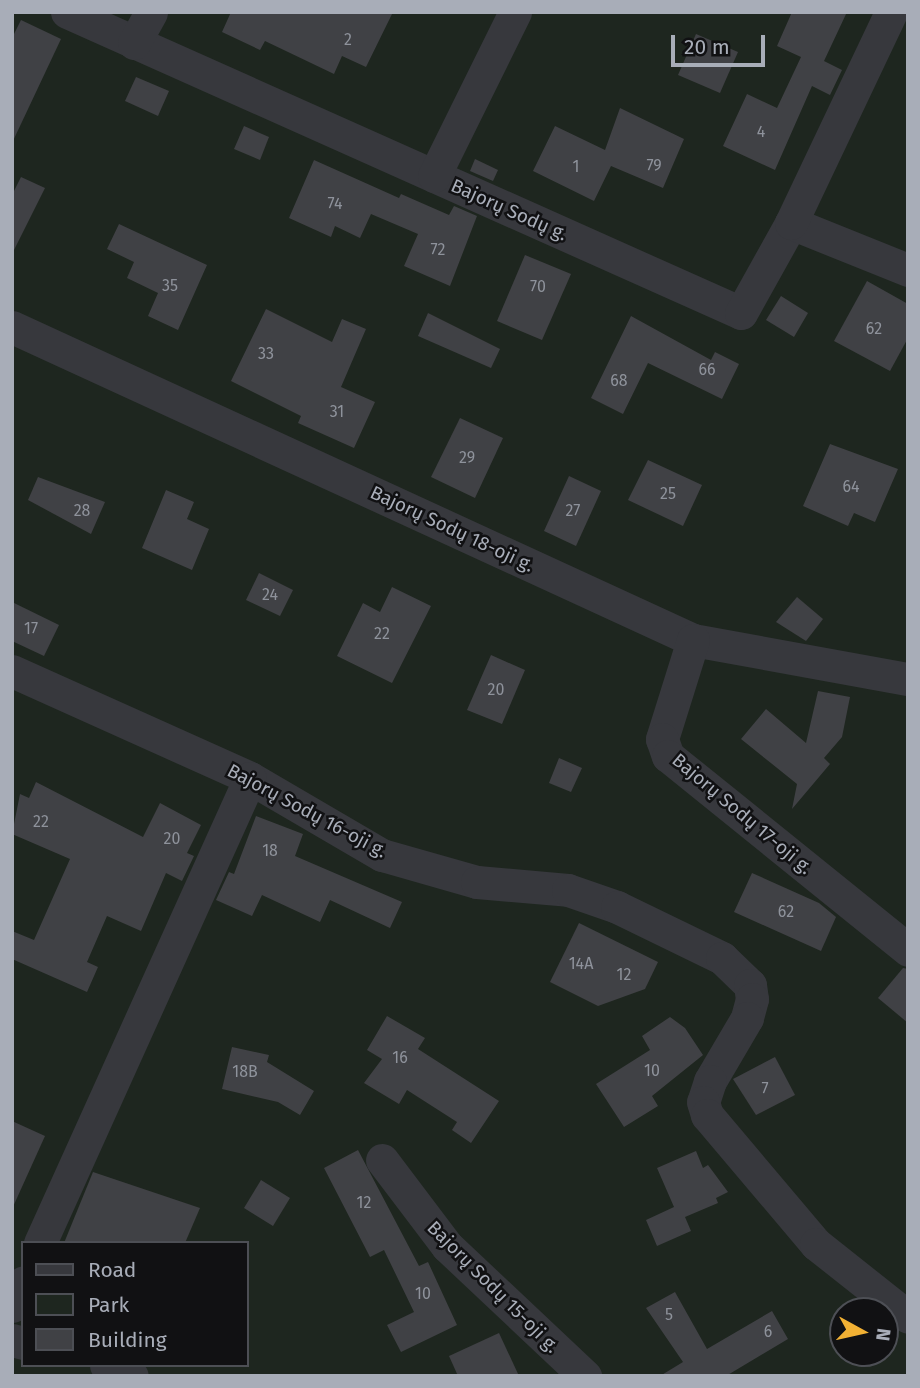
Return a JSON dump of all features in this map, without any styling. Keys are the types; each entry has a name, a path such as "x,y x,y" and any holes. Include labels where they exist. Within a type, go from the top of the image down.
{"street":[{"name":"Bajorų Sodų g.","path":"67,12 741,313 791,223"},
{"path":"134,43 151,12"},
{"path":"434,176 515,12"},
{"path":"891,12 791,223 908,270"},
{"name":"Bajorų Sodų 18-oji g.","path":"12,327 692,640 908,679"},
{"name":"Bajorų Sodų 17-oji g.","path":"692,640 662,739 668,756 908,950"},
{"name":"Bajorų Sodų 16-oji g.","path":"12,671 250,778 382,855 477,882 568,890 617,906 740,971 752,999 747,1018 710,1081 703,1102 707,1115 816,1244 908,1317"},
{"path":"41,1241 250,778"},
{"name":"Bajorų Sodų 15-oji g.","path":"382,1160 447,1246 585,1376"},
{"path":"12,1306 21,1286"},
{"path":"111,1367 132,1376"}],"green space":[{"path":"12,12 908,12 908,1376 12,1376"}],"building":[{"path":"231,12 393,12 366,67 342,56 334,74 265,41 260,50 222,32"},
{"path":"792,12 847,12 824,61 842,70 830,95 812,86 775,170 723,146 747,94 777,108 801,57 777,46"},
{"path":"21,20 61,39 12,143 12,38"},
{"path":"696,34 738,52 720,93 678,75"},
{"path":"136,77 169,91 158,116 125,101"},
{"path":"620,108 684,139 663,188 611,166 594,201 533,171 555,126 605,150"},
{"path":"244,126 269,137 260,160 234,149"},
{"path":"475,159 498,170 493,181 470,171"},
{"path":"314,160 399,198 401,194 449,215 454,206 477,216 450,286 404,266 418,234 371,214 360,238 335,226 331,237 289,218"},
{"path":"21,177 45,188 12,254 12,195"},
{"path":"119,224 207,265 178,330 148,316 158,293 127,278 134,262 107,249"},
{"path":"525,255 571,274 542,340 497,321"},
{"path":"867,281 908,304 908,338 890,371 834,341"},
{"path":"781,296 808,313 794,337 766,320"},
{"path":"266,309 332,342 342,319 366,329 341,387 375,402 354,448 298,423 301,416 231,381"},
{"path":"428,313 500,349 491,368 418,336"},
{"path":"631,316 711,360 715,352 739,364 722,399 648,363 623,414 591,398"},
{"path":"460,418 503,438 475,498 431,477"},
{"path":"830,444 898,469 875,522 854,513 848,526 803,506"},
{"path":"648,460 702,485 683,526 628,500"},
{"path":"569,476 601,491 576,546 544,531"},
{"path":"38,477 105,502 91,534 28,500"},
{"path":"166,490 194,502 187,519 209,529 192,570 142,548"},
{"path":"259,573 293,590 280,616 246,600"},
{"path":"392,587 431,606 392,683 337,656 363,603 380,612"},
{"path":"797,597 823,619 806,641 776,622"},
{"path":"12,602 59,625 44,656 12,641"},
{"path":"491,655 525,670 502,724 467,710"},
{"path":"818,691 850,697 842,737 824,758 830,764 792,809 797,784 741,739 766,709 806,743"},
{"path":"559,758 582,768 571,792 549,783"},
{"path":"36,782 143,837 160,803 201,825 187,853 194,856 182,881 166,873 141,931 107,916 87,962 98,967 87,992 12,959 12,931 34,940 70,859 12,834 20,794 29,798"},
{"path":"256,816 303,834 295,856 402,902 390,928 330,900 320,922 262,895 252,916 216,900 229,872 234,874"},
{"path":"752,873 819,903 836,917 821,951 734,912"},
{"path":"579,923 658,962 645,989 598,1006 550,982"},
{"path":"903,968 908,969 908,1023 878,998"},
{"path":"387,1016 425,1038 418,1049 499,1101 471,1143 452,1130 457,1122 407,1090 399,1104 364,1083 382,1059 367,1050"},
{"path":"670,1017 685,1028 703,1055 652,1096 658,1106 624,1127 596,1084 650,1050 642,1036"},
{"path":"232,1047 269,1055 267,1062 314,1091 300,1115 278,1102 222,1089"},
{"path":"775,1057 795,1095 756,1115 733,1079"},
{"path":"12,1121 45,1136 12,1209"},
{"path":"358,1150 419,1266 428,1262 457,1325 401,1352 387,1325 414,1312 384,1250 370,1257 324,1168"},
{"path":"696,1151 703,1168 708,1165 728,1192 716,1198 718,1203 685,1217 691,1231 657,1246 646,1220 674,1207 657,1168"},
{"path":"93,1172 200,1208 186,1241 65,1241"},
{"path":"261,1180 290,1198 273,1226 244,1208"},
{"path":"675,1292 707,1349 772,1311 788,1339 726,1376 660,1376 683,1362 646,1308"},
{"path":"499,1333 519,1376 458,1376 449,1356"}]}
